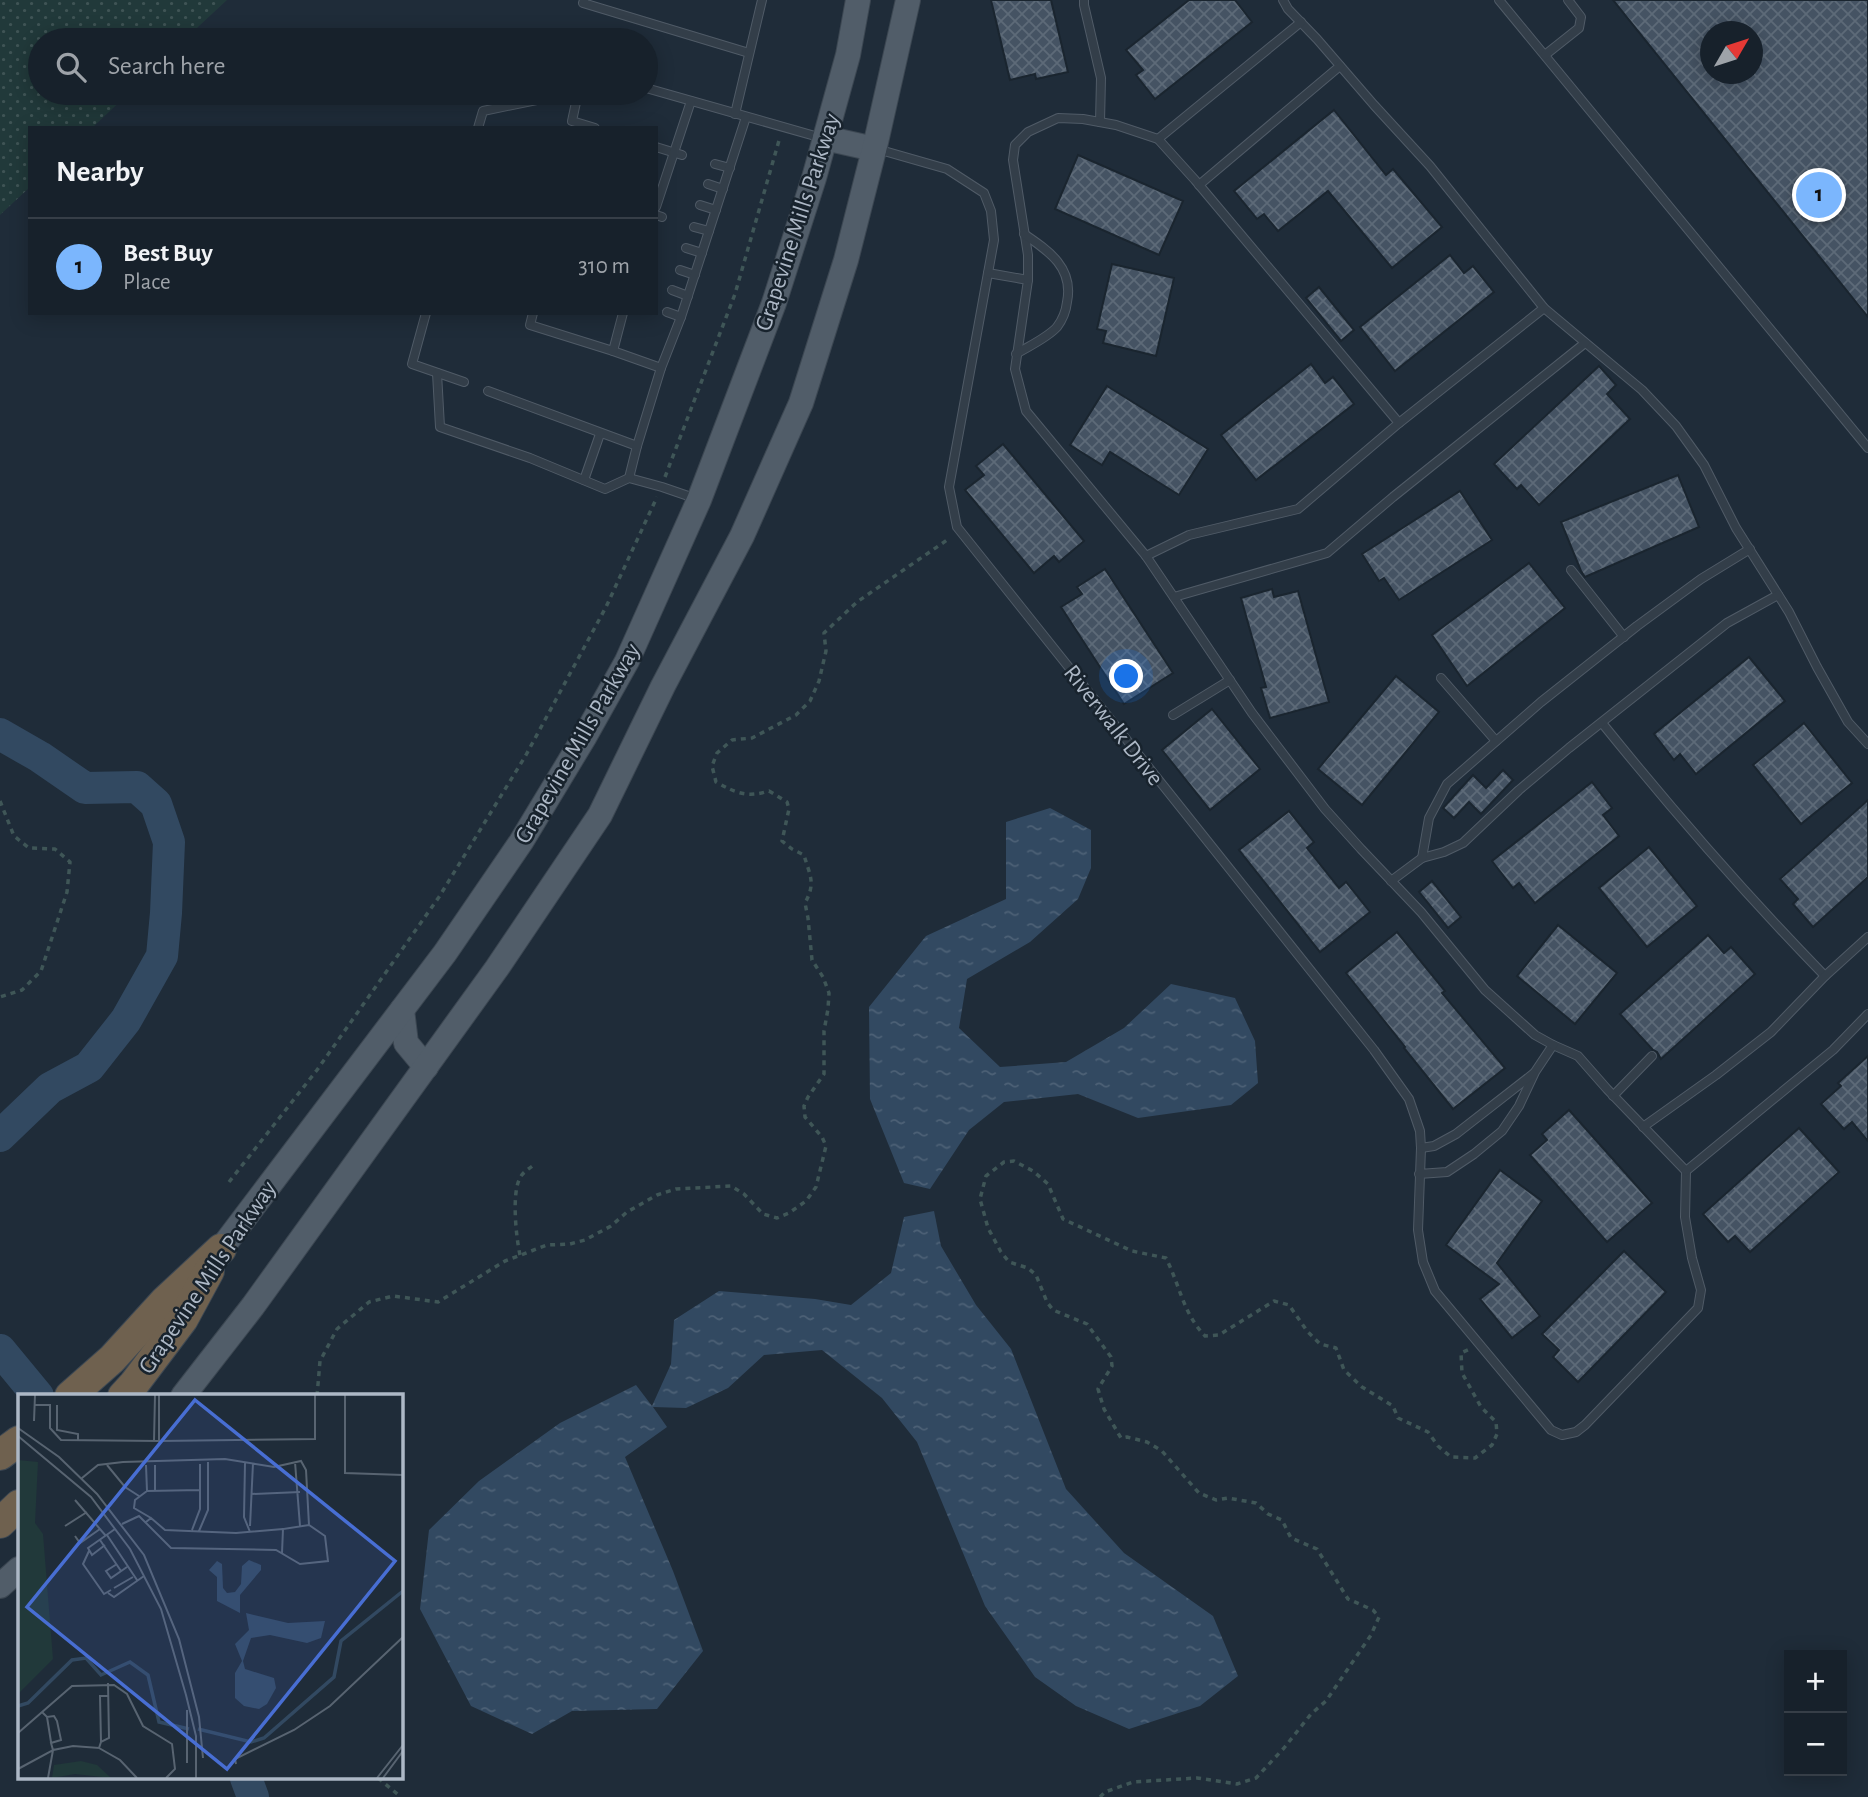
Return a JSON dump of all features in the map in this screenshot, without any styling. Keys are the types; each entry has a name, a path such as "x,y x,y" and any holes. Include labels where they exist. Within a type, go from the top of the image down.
{"highway":[{"path":"72,1394 112,1359 164,1302 220,1249"},
{"name":"Grapevine Mills Parkway","path":"128,1390 183,1319 220,1249"},
{"path":"0,1523 18,1506"}],"main road":[{"name":"Grapevine Mills Parkway","path":"220,1249 446,953 521,842 627,662 699,500 774,303 825,138 848,55 858,0"},
{"name":"Grapevine Mills Parkway","path":"185,1394 253,1306 426,1067 497,968 600,815 663,686 742,536 801,403 846,260 908,0"},
{"path":"825,138 874,149"},
{"path":"401,1010 406,1043 426,1067"},
{"path":"0,1586 18,1570"}],"lane":[{"path":"584,0 583,3 749,53"},
{"path":"735,114 762,0"},
{"path":"1084,0 1101,78 1100,122"},
{"path":"1283,0 1430,166 1544,308 1642,390 1676,426 1704,465 1736,528 1778,595 1848,722 1868,744"},
{"path":"1499,0 1868,447"},
{"path":"1545,55 1579,27 1581,17 1568,0"},
{"path":"1158,139 1301,22"},
{"path":"1199,185 1340,66"},
{"path":"658,91 825,138"},
{"path":"658,204 665,195 667,171 691,101"},
{"path":"479,126 483,111 512,105"},
{"path":"575,105 572,121 588,126"},
{"path":"629,478 661,368 681,317 746,117"},
{"path":"1399,423 1158,139 1116,125 1058,118 1028,132 1015,145 1013,160 1028,255 1028,281 1014,369 1026,411 1146,556 1230,680 1325,809 1421,912 1485,990 1535,1035 1578,1056 1686,1171 1833,1050 1868,1014"},
{"path":"658,148 682,155"},
{"name":"Riverwalk Drive","path":"874,149 947,169 984,193 991,211 994,240 948,486 957,527 1374,1050 1409,1099 1420,1130 1418,1230 1423,1262 1435,1291 1551,1430 1562,1436 1576,1432 1585,1424 1698,1308 1701,1290 1685,1217 1686,1171"},
{"path":"715,164 730,168"},
{"path":"667,171 677,174"},
{"path":"708,184 723,188"},
{"path":"700,205 716,210"},
{"path":"694,227 709,231"},
{"path":"1016,354 1056,328 1065,314 1070,292 1064,268 1050,251 1024,234"},
{"path":"686,248 702,253"},
{"path":"680,270 695,275"},
{"path":"988,273 1028,281"},
{"path":"672,290 688,296"},
{"path":"1146,556 1189,535 1298,509 1399,423 1544,308"},
{"path":"667,312 681,317"},
{"path":"425,315 412,364 464,382"},
{"path":"532,315 530,325 661,368"},
{"path":"614,351 623,315"},
{"path":"1174,597 1327,553 1585,343"},
{"path":"437,373 440,427 530,458 605,489 629,478 699,500"},
{"path":"488,391 637,446"},
{"path":"584,480 600,434"},
{"path":"1422,858 1429,818 1447,784 1541,702 1624,637 1701,579 1750,549"},
{"path":"1571,570 1624,637"},
{"path":"1391,881 1422,858 1463,843 1519,790 1727,623 1778,595"},
{"path":"1441,678 1496,741"},
{"path":"1172,715 1230,680"},
{"path":"1602,723 1715,858 1768,918 1825,976"},
{"path":"1643,1127 1771,1032 1825,976 1868,937"},
{"path":"1419,1174 1447,1172 1502,1131 1520,1106 1535,1072 1553,1045"},
{"path":"1613,1096 1652,1056"},
{"path":"1421,1148 1434,1146 1455,1133 1535,1072"}],"path":[{"path":"229,1182 317,1070 446,885 526,755 606,607 662,487 735,294 783,127"},
{"path":"317,1394 320,1362 337,1329 369,1302 393,1296 438,1302 505,1261 547,1245 585,1240 657,1195 676,1189 731,1186 744,1194 763,1213 776,1218 789,1213 806,1200 816,1187 826,1146 805,1116 804,1107 824,1074 824,1031 829,993 812,960 805,903 812,891 812,881 804,855 782,841 789,809 787,802 769,791 753,796 732,791 716,782 712,766 717,753 732,740 752,738 796,715 810,701 819,681 826,651 824,633 857,602 961,531"},
{"path":"0,801 13,836 29,848 55,849 70,862 67,891 41,971 22,990 0,997"},
{"path":"1100,1797 1105,1792 1133,1782 1197,1778 1237,1784 1256,1778 1326,1700 1359,1654 1379,1617 1373,1610 1348,1599 1317,1549 1291,1538 1282,1520 1268,1514 1256,1503 1228,1497 1216,1500 1199,1493 1162,1451 1147,1442 1121,1438 1104,1409 1098,1389 1112,1366 1111,1357 1087,1324 1053,1310 1036,1275 1028,1268 1009,1262 1001,1252 988,1228 980,1199 986,1176 1004,1162 1014,1161 1033,1171 1048,1184 1063,1219 1132,1251 1166,1258 1177,1279 1183,1304 1205,1336 1219,1335 1274,1301 1289,1305 1320,1344 1336,1348 1344,1370 1362,1387 1393,1406 1398,1418 1428,1432 1438,1446 1451,1457 1475,1458 1492,1445 1497,1434 1496,1422 1481,1407 1462,1373 1461,1353 1481,1345"},
{"path":"520,1255 516,1237 518,1182 524,1172 535,1164"},
{"path":"380,1780 401,1797"}],"green space":[{"path":"0,0 227,0 197,28 28,28 28,105 116,105 94,126 28,126 28,189 0,215"}],"water":[{"path":"1050,808 1091,830 1091,868 1078,899 1030,942 967,979 959,1028 1000,1067 1066,1062 1124,1028 1171,984 1235,998 1255,1041 1258,1083 1231,1105 1138,1118 1078,1094 1004,1102 969,1130 930,1189 904,1183 870,1099 869,1007 926,936 1006,899 1006,822"},
{"path":"934,1211 941,1246 976,1305 1011,1349 1066,1489 1124,1553 1213,1616 1238,1676 1200,1706 1129,1729 1076,1706 1035,1677 985,1606 917,1442 882,1398 822,1350 764,1355 728,1388 686,1408 653,1407 667,1427 625,1457 703,1651 657,1709 572,1711 532,1734 471,1706 420,1609 429,1530 479,1481 560,1423 636,1385 652,1406 671,1364 674,1320 719,1291 815,1299 851,1305 891,1273 904,1217"}],"building":[{"path":"991,0 1051,0 1068,72 1036,79 1035,74 1010,80"},
{"path":"1189,0 1235,0 1252,22 1155,99 1136,75 1143,70 1126,50"},
{"path":"1613,0 1868,0 1868,317"},
{"path":"1334,110 1386,175 1393,169 1442,227 1392,268 1328,191 1278,231 1264,214 1257,219 1234,191"},
{"path":"1078,155 1183,201 1159,255 1055,209"},
{"path":"1450,255 1464,273 1473,266 1494,292 1395,371 1360,327"},
{"path":"1112,264 1174,278 1156,356 1103,343 1106,331 1097,329"},
{"path":"1319,287 1354,330 1341,341 1306,298"},
{"path":"1311,364 1325,383 1333,377 1354,404 1256,480 1221,435"},
{"path":"1599,366 1616,385 1607,394 1630,419 1539,505 1521,485 1517,489 1494,464"},
{"path":"1107,386 1208,449 1179,495 1110,452 1102,465 1070,445"},
{"path":"1003,444 1084,541 1059,562 1054,556 1034,573 965,490 984,475 976,466"},
{"path":"1678,475 1699,527 1585,577 1561,522"},
{"path":"1460,491 1492,540 1399,600 1384,578 1379,581 1362,554"},
{"path":"1529,563 1565,608 1467,686 1432,635"},
{"path":"1105,569 1173,673 1124,704 1061,607 1082,594 1077,587"},
{"path":"1272,589 1274,597 1298,591 1329,702 1270,718 1261,688 1266,687 1241,598"},
{"path":"1749,657 1785,701 1696,774 1680,754 1674,760 1654,734"},
{"path":"1396,676 1439,712 1362,805 1318,769"},
{"path":"1212,709 1260,769 1210,810 1162,750"},
{"path":"1804,723 1852,783 1801,824 1753,765"},
{"path":"1503,770 1513,780 1481,814 1469,802 1454,818 1443,808 1473,775 1486,788"},
{"path":"1592,782 1612,808 1603,815 1619,836 1535,903 1519,883 1513,888 1492,861"},
{"path":"1868,800 1868,877 1813,927 1793,904 1798,899 1780,879"},
{"path":"1289,811 1314,842 1307,848 1339,888 1346,882 1370,912 1320,952 1239,850"},
{"path":"1649,847 1697,906 1647,947 1599,888"},
{"path":"1432,881 1461,917 1448,928 1419,892"},
{"path":"1558,925 1617,973 1575,1024 1517,976"},
{"path":"1397,932 1445,991 1442,993 1505,1068 1453,1109 1346,973"},
{"path":"1708,935 1724,953 1731,947 1755,974 1661,1059 1620,1014"},
{"path":"1868,1056 1868,1141 1852,1122 1844,1129 1821,1104 1841,1086 1838,1083"},
{"path":"1569,1110 1652,1203 1607,1242 1530,1155 1547,1140 1542,1134"},
{"path":"1799,1128 1839,1172 1750,1252 1735,1236 1728,1242 1703,1214"},
{"path":"1500,1170 1542,1201 1497,1263 1540,1316 1512,1338 1480,1299 1499,1284 1446,1245"},
{"path":"1624,1251 1666,1292 1578,1382 1553,1357 1559,1350 1542,1334"}],"waterway":[{"path":"0,734 85,788 137,787 156,804 169,842 162,956 126,1020 89,1067 50,1088 0,1136"},
{"path":"0,1350 36,1394"},
{"path":"247,1780 253,1797"}],"place":[{"name":"Best Buy","path":"1819,195"}]}
